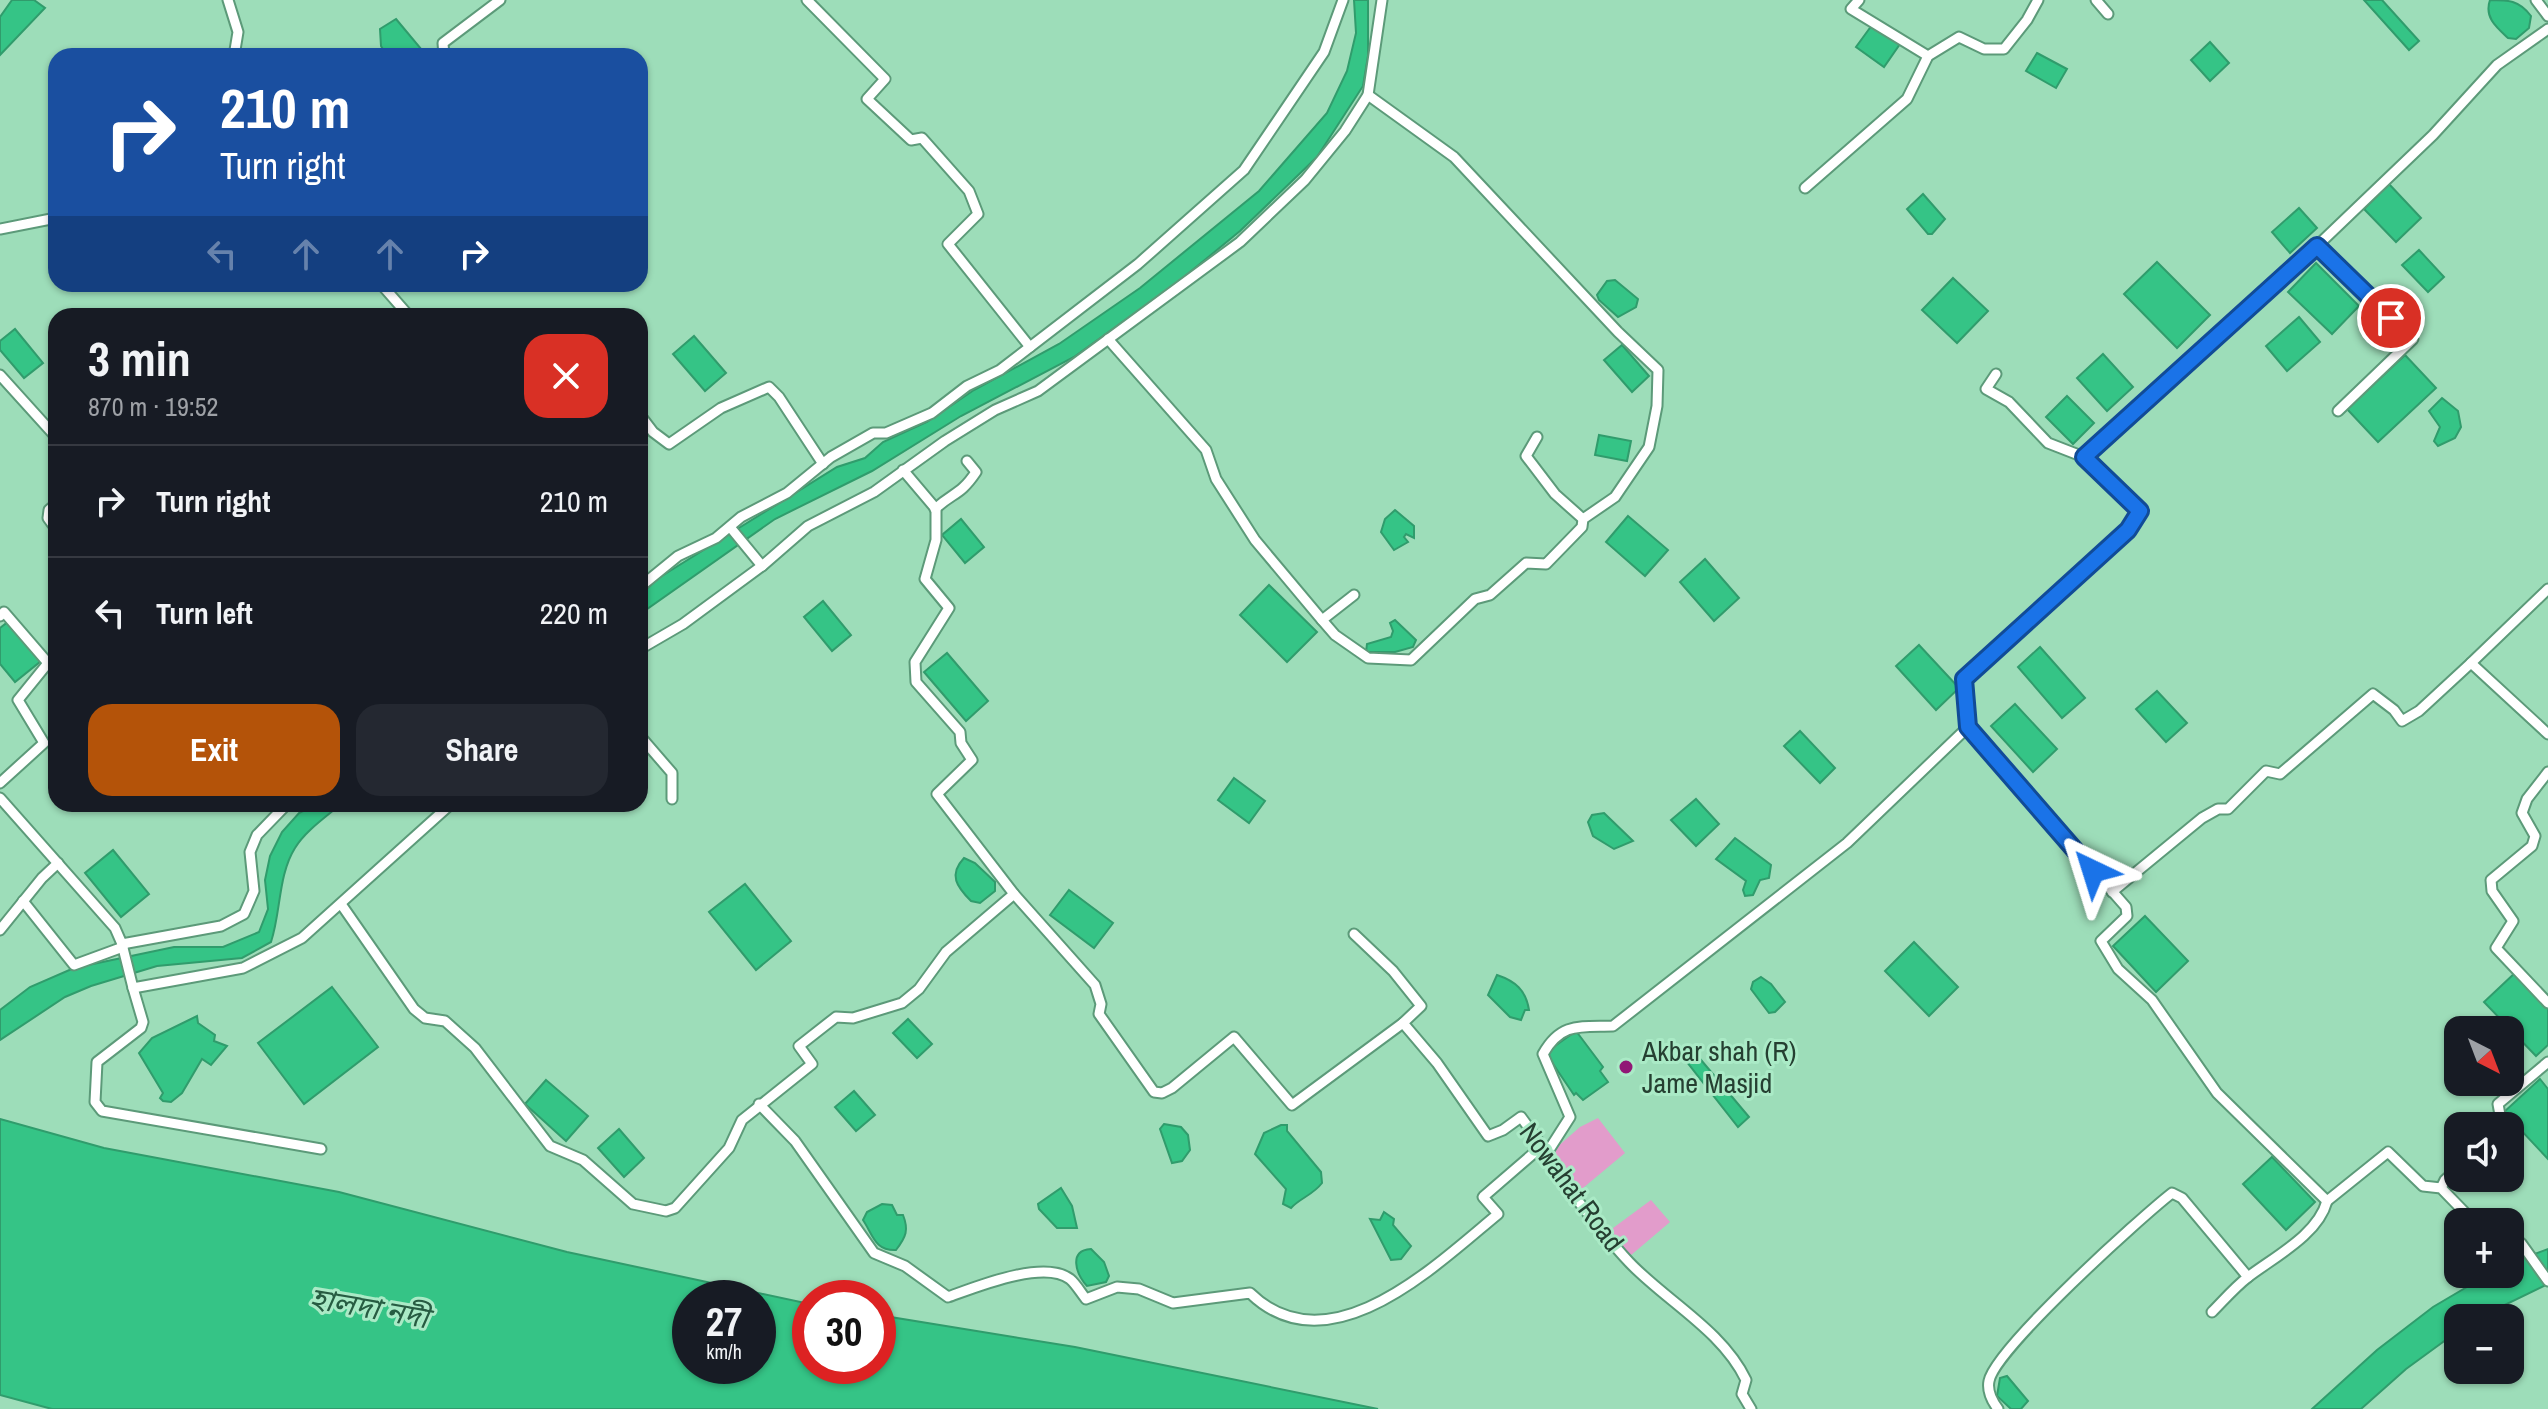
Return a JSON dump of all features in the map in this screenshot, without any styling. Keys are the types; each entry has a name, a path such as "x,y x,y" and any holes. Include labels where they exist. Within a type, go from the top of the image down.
{"street":[{"path":"228,0 238,32 235,48"},
{"path":"443,48 443,43 499,0"},
{"path":"807,0 885,79 867,99 911,140 922,138 969,191 978,214 948,244 1030,347"},
{"path":"648,580 678,556 787,493 823,464 873,433 886,433 932,413 945,401 1000,370 1138,264 1244,170 1324,52 1343,0"},
{"path":"648,644 683,624 762,566 808,526 874,492 995,410 1038,391 1240,242 1275,211 1332,147 1368,95 1382,0"},
{"path":"1859,0 1851,9 1928,56"},
{"path":"1805,188 1907,99 1928,56 1959,37 1984,49 2004,49 2038,0"},
{"path":"2096,0 2108,14"},
{"path":"2536,0 2548,16"},
{"path":"2084,457 2317,246 2433,135 2497,65 2548,29"},
{"path":"1108,339 1206,450 1216,479 1255,540 1335,635 1368,658 1411,660 1475,599 1490,595 1526,563 1546,564 1582,527 1583,519 1615,497 1649,447 1657,406 1658,370 1618,332 1454,157 1368,95"},
{"path":"0,229 48,220"},
{"path":"2317,246 2413,339 2338,411"},
{"path":"388,292 402,308"},
{"path":"1996,374 1986,389 2009,402 2048,443 2084,457 2140,511 2128,530 1964,679 1968,727 2126,907 2127,916 2101,941 2118,969 2152,1000 2217,1093 2327,1201"},
{"path":"0,375 48,428"},
{"path":"648,425 669,444 721,408 769,387 779,397 823,464"},
{"path":"1537,437 1526,456 1555,494 1583,519"},
{"path":"936,509 944,501 963,492 976,472 967,461"},
{"path":"903,470 936,509 936,540 925,579 949,608 915,662 916,682 960,732 961,743 972,760 937,794 1014,894 1095,985 1101,1004 1099,1014 1155,1093 1172,1088 1234,1037 1292,1105 1403,1023 1421,1006 1393,971 1354,934"},
{"path":"731,528 762,566"},
{"path":"2112,892 2202,818 2218,809 2228,809 2266,771 2280,774 2373,694 2394,710 2402,721 2419,711 2548,589"},
{"path":"1322,620 1354,595"},
{"path":"0,616 4,612 48,663 18,700 44,743 0,783"},
{"path":"2471,663 2548,734"},
{"path":"759,1104 795,1141 874,1253 905,1266 948,1297 1010,1276 1057,1273 1071,1280 1086,1299 1117,1287 1139,1289 1173,1303 1250,1293 1277,1314 1325,1318 1354,1314 1383,1302 1425,1273 1498,1214 1483,1197 1544,1150 1570,1117 1543,1054 1551,1039 1570,1027 1613,1026 1847,843 1968,727"},
{"path":"648,745 672,773 672,799"},
{"path":"2548,772 2527,799 2522,813 2535,836 2532,846 2491,880 2492,891 2513,921 2496,948 2548,1003"},
{"path":"0,798 115,928 123,948 143,1022 141,1028 97,1062 95,1102 98,1108 165,1123 321,1149"},
{"path":"23,901 74,965 123,948 221,926 244,914 254,891 250,852 257,835 279,812"},
{"path":"133,988 243,968 302,938 442,812"},
{"path":"0,930 58,863"},
{"path":"341,904 419,1014 445,1021 475,1048 550,1146 576,1156 633,1204 666,1211 675,1208 729,1148 742,1120 812,1064 799,1046 836,1017 853,1018 902,1003 919,989 946,952 1014,894"},
{"name":"Nowahat Road","path":"1403,1023 1437,1063 1488,1136 1521,1117 1544,1150 1543,1156 1629,1263 1708,1332 1742,1372 1746,1380 1742,1394 1751,1409"},
{"path":"2499,1112 2498,1104 2548,1062"},
{"path":"2212,1312 2248,1277 2272,1263 2323,1214 2327,1201 2388,1152 2423,1186 2441,1188 2460,1208"},
{"path":"2441,1188 2444,1182"},
{"path":"1998,1409 1988,1383 1995,1366 2053,1301 2172,1193 2182,1198 2248,1277"},
{"path":"2524,1247 2548,1281"}],"shaded area":[{"path":"1598,1118 1625,1153 1577,1193 1548,1155 1580,1127"},
{"path":"1651,1200 1670,1222 1630,1256 1609,1231"}],"water":[{"path":"12,0 34,0 45,8 0,55 0,17"},
{"path":"1354,0 1368,0 1368,56 1363,86 1317,157 1240,231 1178,282 1074,357 961,416 872,471 775,519 648,608 648,587 657,579 837,467 865,458 883,442 927,422 974,390 1059,344 1140,288 1259,191 1327,113 1347,71 1356,33"},
{"path":"2364,0 2382,0 2419,41 2409,50"},
{"path":"2490,0 2518,4 2531,16 2529,28 2516,39 2508,38 2490,17"},
{"path":"396,19 420,48 382,48 380,29"},
{"path":"1872,25 1900,44 1884,67 1856,47"},
{"path":"2210,42 2229,63 2210,81 2191,60"},
{"path":"2037,53 2067,69 2056,88 2026,71"},
{"path":"2389,184 2421,218 2396,242 2364,209"},
{"path":"1923,194 1945,219 1932,234 1928,234 1907,209"},
{"path":"2299,208 2317,228 2290,253 2272,232"},
{"path":"2419,250 2444,277 2428,292 2402,265"},
{"path":"2157,262 2210,315 2177,348 2124,294"},
{"path":"2316,263 2359,306 2332,334 2288,292"},
{"path":"1953,278 1988,311 1957,343 1922,310"},
{"path":"1615,280 1638,299 1636,307 1618,317 1597,295 1607,281"},
{"path":"2299,317 2320,342 2287,371 2266,346"},
{"path":"15,329 43,363 24,378 0,350 0,341"},
{"path":"694,336 726,373 705,391 673,354"},
{"path":"1622,345 1649,376 1632,392 1604,360"},
{"path":"2103,354 2133,387 2107,411 2077,378"},
{"path":"2405,355 2436,388 2378,442 2347,409"},
{"path":"2067,396 2094,423 2073,444 2046,417"},
{"path":"2442,398 2458,411 2461,427 2455,438 2438,446 2434,441 2440,427 2429,411"},
{"path":"1599,435 1631,441 1627,461 1595,455"},
{"path":"1395,510 1414,526 1414,538 1406,534 1404,537 1408,542 1394,550 1381,532 1385,519"},
{"path":"1628,516 1668,550 1645,576 1606,542"},
{"path":"961,519 984,547 965,563 942,535"},
{"path":"1705,559 1739,598 1714,621 1680,582"},
{"path":"1269,585 1317,632 1287,662 1240,615"},
{"path":"823,601 851,635 832,651 804,617"},
{"path":"1395,620 1416,640 1413,647 1395,652 1366,652 1367,644 1391,637 1393,631 1390,623"},
{"path":"9,621 41,661 15,682 0,664 0,628"},
{"path":"1919,645 1959,688 1936,710 1896,666"},
{"path":"2040,647 2085,698 2062,718 2018,667"},
{"path":"947,653 988,701 966,721 924,672"},
{"path":"2157,691 2187,723 2166,742 2136,709"},
{"path":"2015,704 2057,749 2033,772 1991,726"},
{"path":"1800,731 1835,768 1820,783 1784,746"},
{"path":"1234,778 1265,801 1249,823 1218,800"},
{"path":"1696,799 1719,824 1696,846 1671,820"},
{"path":"331,812 304,836 289,859 271,942 242,958 157,966 91,986 65,997 0,1040 0,1010 30,987 74,968 174,947 223,947 259,932 268,909 265,880 270,856 282,832 299,813"},
{"path":"1604,813 1633,841 1614,849 1593,836 1588,822 1592,815"},
{"path":"1735,838 1771,865 1769,878 1760,880 1753,895 1745,896 1746,881 1716,859"},
{"path":"113,850 149,894 121,917 85,873"},
{"path":"964,858 975,863 995,882 995,891 980,903 971,901 956,881 956,870"},
{"path":"745,884 791,941 756,970 709,912"},
{"path":"1069,890 1113,923 1094,948 1050,915"},
{"path":"2145,916 2188,961 2156,992 2113,946"},
{"path":"1914,942 1958,987 1929,1016 1885,971"},
{"path":"2516,972 2548,1006 2548,1045 2536,1056 2524,1044 2524,1016 2497,1016 2484,1002"},
{"path":"1497,975 1514,983 1525,997 1529,1010 1525,1010 1521,1020 1510,1017 1488,995"},
{"path":"1761,977 1785,1002 1775,1012 1769,1013 1751,989 1753,982"},
{"path":"332,987 378,1047 304,1104 258,1043"},
{"path":"197,1016 198,1023 215,1035 214,1041 227,1046 211,1065 202,1059 182,1093 171,1102 163,1101 160,1098 163,1093 139,1053 152,1038"},
{"path":"908,1019 932,1044 917,1058 893,1033"},
{"path":"1576,1031 1603,1067 1600,1071 1608,1082 1583,1100 1576,1093 1574,1095 1547,1055 1548,1051"},
{"path":"1696,1054 1749,1117 1738,1127 1687,1062"},
{"path":"2540,1079 2548,1089 2548,1159 2524,1133 2524,1112 2504,1112"},
{"path":"546,1080 588,1116 566,1141 525,1104"},
{"path":"854,1091 875,1115 856,1131 835,1107"},
{"name":"হালদা নদী","path":"0,1119 104,1148 339,1192 567,1252 698,1280 672,1280 672,1384 776,1384 776,1297 792,1300 792,1384 896,1384 896,1318 1075,1347 1378,1409 52,1409 0,1395"},
{"path":"1164,1124 1181,1127 1188,1135 1190,1150 1182,1161 1172,1163 1160,1129"},
{"path":"1287,1125 1287,1131 1321,1172 1322,1183 1291,1208 1283,1204 1286,1189 1255,1154 1264,1133"},
{"path":"619,1129 644,1158 624,1177 598,1148"},
{"path":"2272,1157 2315,1202 2286,1230 2243,1184"},
{"path":"1061,1188 1072,1206 1077,1228 1057,1228 1039,1209 1038,1204"},
{"path":"882,1204 892,1205 897,1215 903,1215 905,1220 906,1233 896,1250 879,1245 863,1220 867,1212"},
{"path":"1384,1212 1394,1219 1393,1225 1411,1246 1401,1259 1391,1260 1370,1219 1380,1220"},
{"path":"1091,1249 1104,1262 1109,1276 1106,1282 1087,1286 1076,1263 1079,1254"},
{"path":"2548,1249 2548,1284 2507,1304 2444,1304 2444,1341 2406,1369 2361,1409 2312,1409 2377,1350 2433,1307 2465,1288 2524,1288 2524,1258"},
{"path":"2007,1376 2028,1401 2021,1409 2011,1409 1997,1396 2000,1378"}],"place":[{"name":"Akbar shah (R) Jame Masjid","path":"1626,1067"}],"route":[{"path":"2093,871 1968,727 1964,679 2128,530 2140,511 2084,457 2317,246 2391,318"}]}
